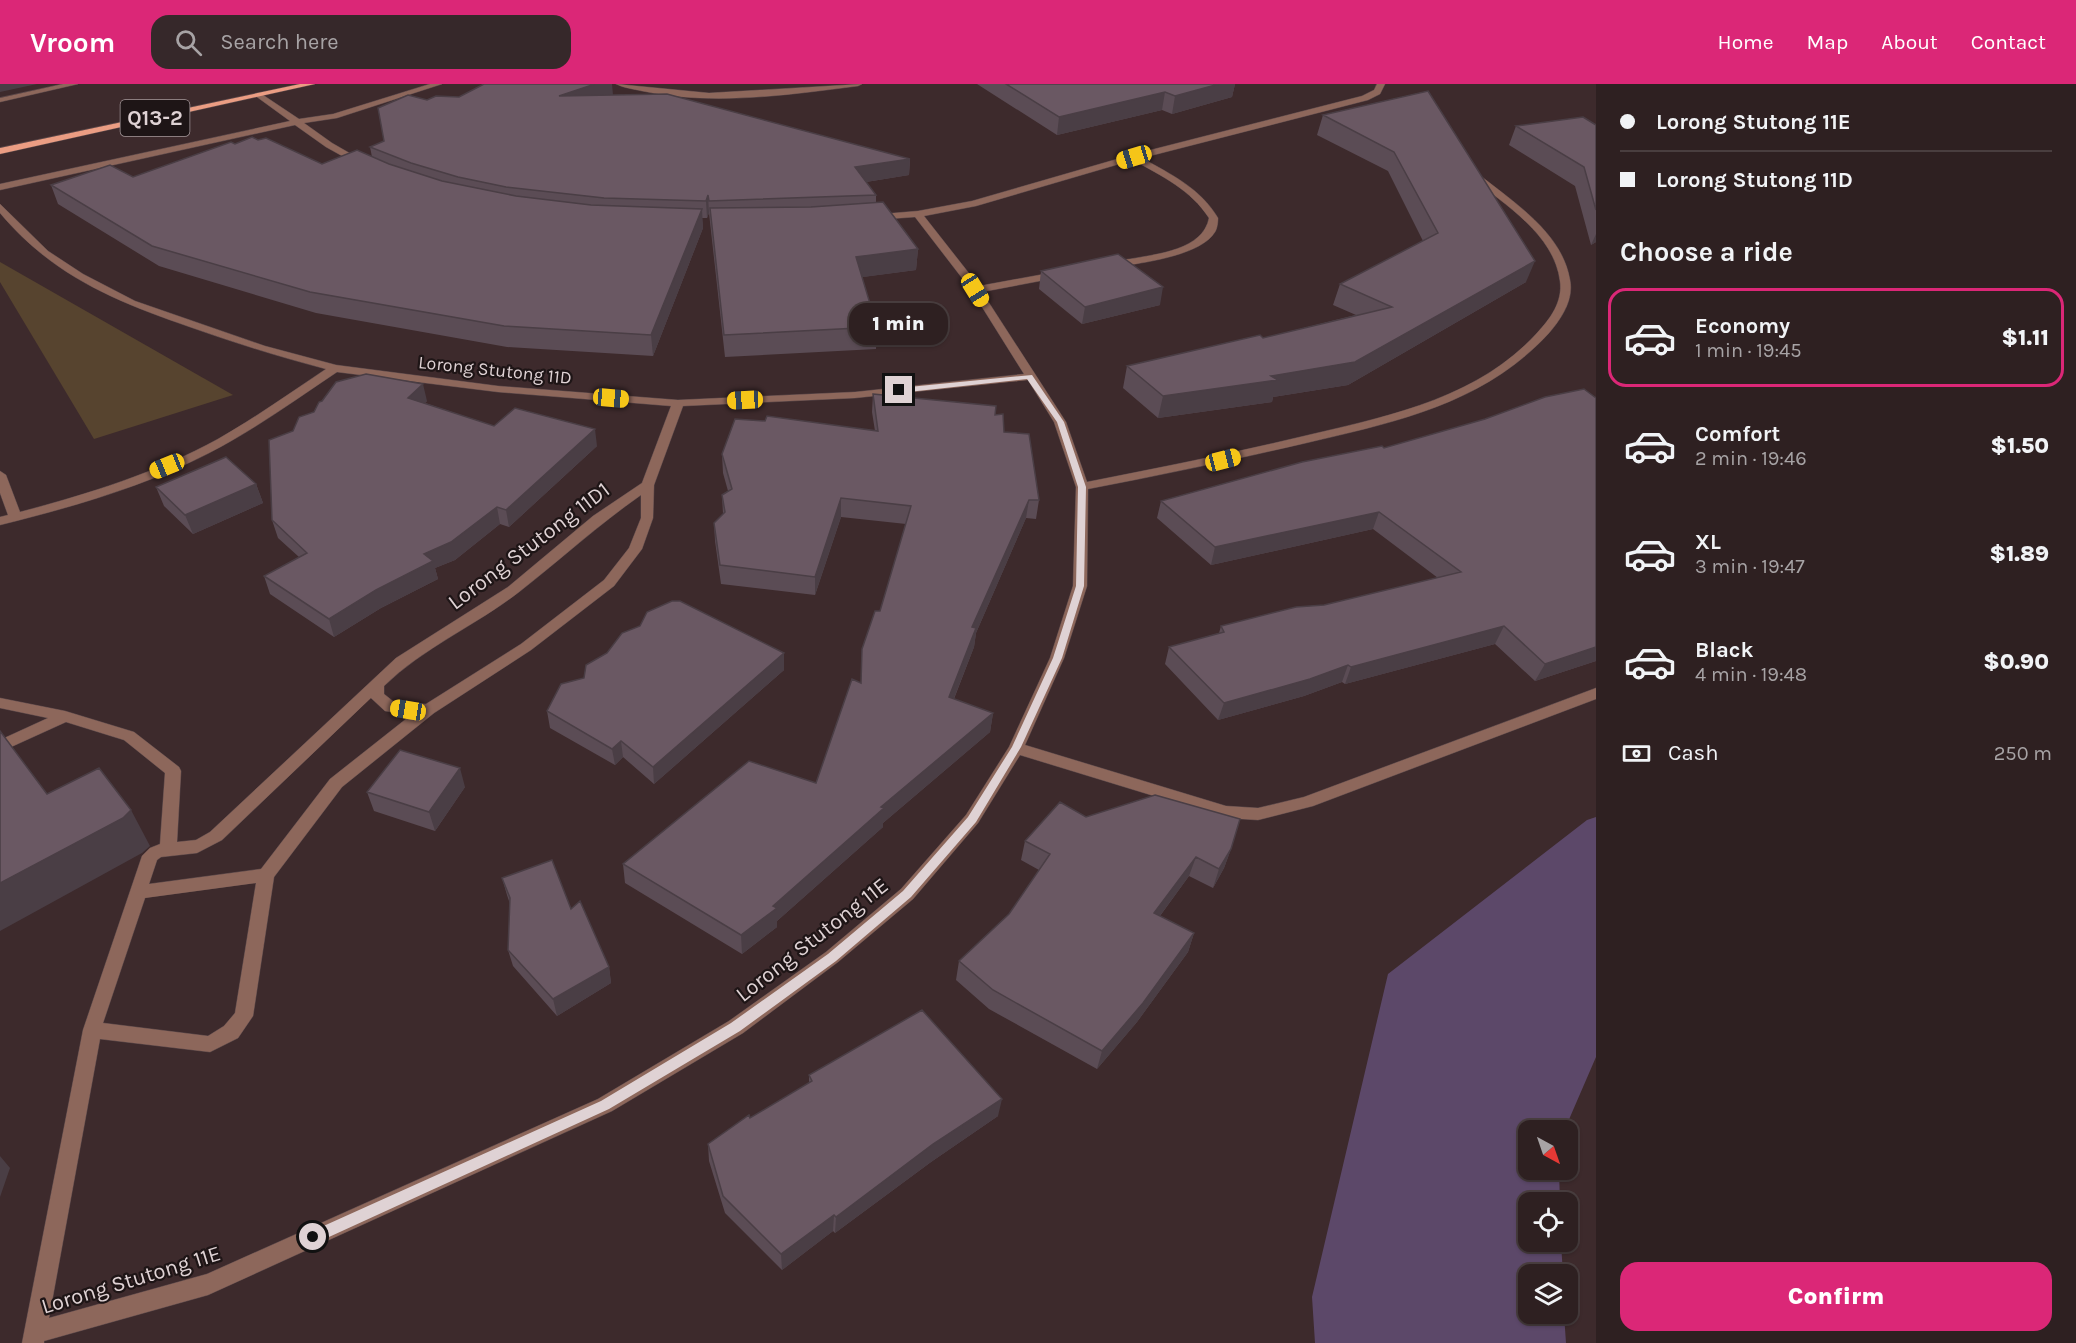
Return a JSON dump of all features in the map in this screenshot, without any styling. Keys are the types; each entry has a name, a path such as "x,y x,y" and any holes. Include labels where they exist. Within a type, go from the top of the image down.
{"main road":[{"name":"Q13-2","path":"0,151 311,84"}],"street":[{"path":"0,100 74,84"},
{"path":"0,187 265,127 334,116 438,84"},
{"path":"620,84 645,91 725,96 763,95 858,84"},
{"path":"862,218 918,214 1018,192 1134,157 1365,98 1377,92 1381,84"},
{"path":"260,95 329,145 367,166"},
{"path":"1093,268 1163,255 1209,236 1215,227 1213,216 1206,204 1192,192 1134,157"},
{"path":"1082,487 1223,460 1398,417 1459,394 1506,369 1541,337 1560,311 1566,293 1566,280 1561,262 1547,240 1533,225 1469,171"},
{"name":"Lorong Stutong 11D","path":"0,207 17,227 45,253 79,276 131,303 261,348 335,368 498,389 678,403 855,395 1029,377"},
{"name":"Lorong Stutong 11E","path":"34,1337 208,1284 594,1110 735,1027 832,957 907,894 972,819 1016,747 1057,658 1080,586 1082,487 1060,422 975,290 918,214"},
{"path":"975,290 1069,273"},
{"path":"0,521 75,501 203,452 256,421 335,368"},
{"path":"92,1030 210,1044 231,1032 244,1016 266,875 336,783 429,709 526,647 609,583 635,549 647,518 648,485 678,403"},
{"path":"0,475 15,517"},
{"name":"Lorong Stutong 11D1","path":"168,847 194,847 216,836 401,661 513,590 598,519 648,485"},
{"path":"376,683 377,696 390,706 408,710 429,709"},
{"path":"1016,747 1191,803 1226,812 1258,814 1307,802 1596,693"},
{"path":"0,703 65,716 129,736 173,771 168,847 150,856 92,1030 34,1337"},
{"path":"0,746 65,716"},
{"path":"137,892 266,875"}],"shaded area":[{"path":"0,262 233,395 94,439 0,282"},
{"path":"1596,817 1596,1057 1569,1120 1518,1120 1518,1180 1559,1180 1560,1192 1518,1192 1518,1252 1562,1252 1562,1264 1518,1264 1518,1324 1565,1324 1566,1343 1315,1343 1312,1297 1388,974 1587,820"}],"building":[{"path":"484,84 595,84 559,96 667,94 910,159 855,167 876,195 709,201 708,195 706,201 604,198 506,187 458,177 411,163 370,147 384,141 378,108 408,95 427,100 436,96 459,97"},
{"path":"1006,84 1219,84 1175,96 1165,92 1059,117"},
{"path":"1428,91 1535,261 1355,362 1271,376 1278,380 1163,396 1127,366 1260,335 1263,338 1392,307 1340,284 1438,233 1394,152 1323,115"},
{"path":"1583,117 1596,125 1596,210 1584,167 1516,126"},
{"path":"252,137 258,140 266,138 322,164 357,150 389,164 442,181 516,196 591,205 702,209 651,335 504,326 310,292 152,246 51,185 110,165 133,177 231,142 235,144"},
{"path":"883,202 918,249 856,257 877,327 724,335 710,208 811,207"},
{"path":"1118,254 1163,287 1085,307 1041,271"},
{"path":"366,374 423,384 408,398 494,426 515,408 595,429 506,510 497,507 451,542 424,554 433,561 376,590 329,619 264,576 307,553 272,520 269,440 293,431 299,417 314,412 319,402 336,382"},
{"path":"1584,389 1596,398 1596,647 1545,664 1504,626 1351,667 1348,665 1310,679 1224,703 1169,647 1224,632 1221,626 1296,607 1324,605 1461,572 1379,512 1215,547 1161,501 1302,462 1382,446 1384,448 1485,419 1545,397"},
{"path":"873,394 996,406 995,415 1003,414 1004,432 1029,434 1039,500 1029,500 972,627 976,628 949,697 993,713 881,807 884,808 773,906 777,908 741,935 623,864 749,761 816,783 852,679 861,683 862,649 875,611 880,611 911,506 841,498 815,577 720,565 714,523 725,512 722,495 732,489 722,454 735,419 765,421 767,416 878,431"},
{"path":"226,457 256,484 185,515 156,487"},
{"path":"672,601 680,601 784,653 653,767 621,741 612,749 547,711 561,684 584,678 586,665 607,653 622,633 640,626 647,612"},
{"path":"0,731 47,794 99,768 131,810 123,818 0,883"},
{"path":"400,750 460,768 429,812 367,792"},
{"path":"1155,795 1240,819 1231,849 1219,869 1196,857 1154,913 1194,933 1143,1003 1102,1051 993,990 959,961 1009,914 1050,854 1025,841 1060,802 1086,817"},
{"path":"552,860 571,909 580,901 609,967 553,999 508,950 510,898 502,878"},
{"path":"922,1010 1002,1099 933,1144 836,1217 834,1215 781,1254 723,1196 708,1144 749,1115 750,1118 812,1081 809,1075"}],"route":[{"path":"313,1237 605,1105 735,1027 832,957 907,894 972,819 1016,747 1057,658 1080,586 1082,487 1060,422 1029,377 899,390"}]}
